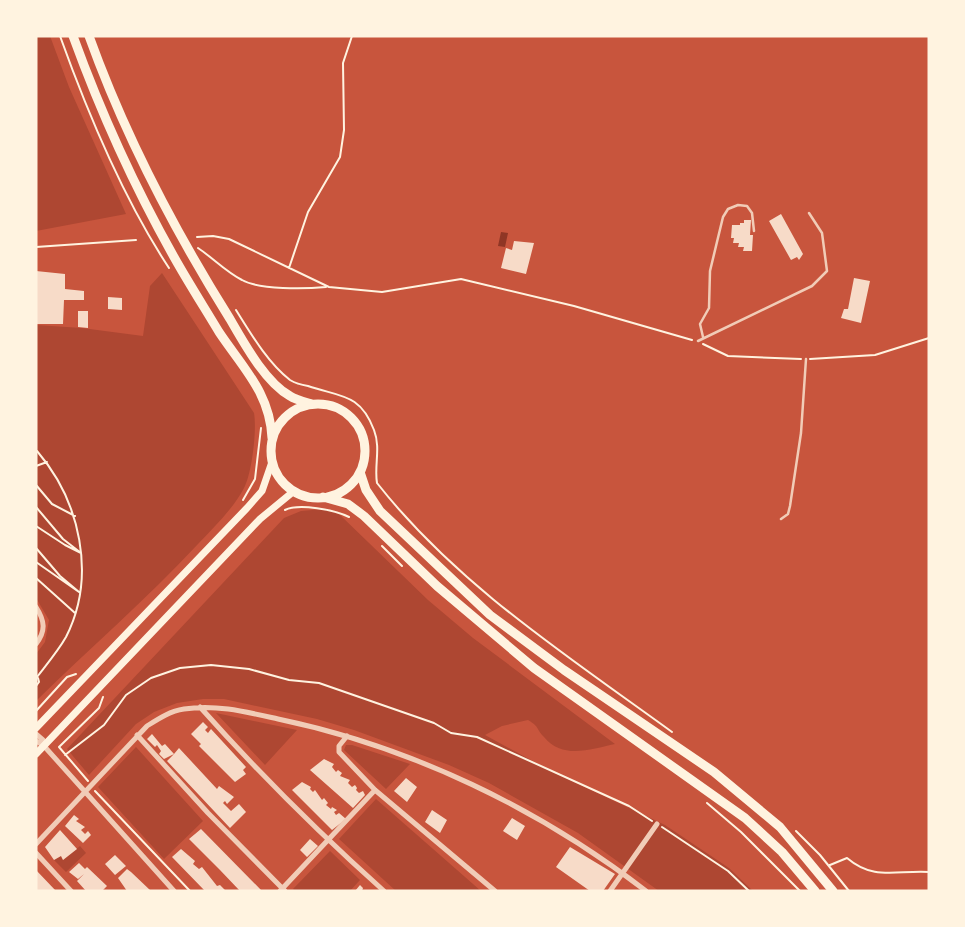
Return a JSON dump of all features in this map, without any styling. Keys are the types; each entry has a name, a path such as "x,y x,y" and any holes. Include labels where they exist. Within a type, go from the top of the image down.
{"highway":[{"path":"73,36 99,105 128,170 174,259 219,332 260,391 270,413 272,462 280,479 294,491 308,497 324,497 348,504 364,516 437,586 534,668 746,818 782,852 815,891"},
{"path":"89,36 123,123 151,182 192,258 261,368 290,396 312,404"},
{"path":"272,438 278,426 287,415 298,408 312,404 326,404 340,409 356,424 364,444 364,458 360,472 345,489 324,497"},
{"path":"360,472 366,490 380,511 490,615 564,670 714,772 780,827 833,891"}],"main road":[{"path":"36,728 262,491 272,462"},
{"path":"36,754 260,519 294,491"}],"street":[{"path":"36,607 44,625 42,636 36,644"},
{"path":"200,707 275,788 384,891"},
{"path":"36,844 137,736 163,716 182,709 200,707 232,709 347,736 422,762 492,794 565,834 646,891"},
{"path":"36,734 43,740 44,746"},
{"path":"137,736 282,890 375,790"},
{"path":"347,736 339,746 339,752 375,790 495,891"},
{"path":"36,742 44,746 174,891"},
{"path":"610,891 657,824"},
{"path":"36,853 71,891"}],"lane":[{"path":"703,337 700,331 700,324 709,308 710,271 723,217 728,209 738,205 747,206 752,213 754,231"},
{"path":"698,341 812,286 827,271 822,233 809,213"},
{"path":"781,519 788,514 792,497 801,433 806,359"}],"path":[{"path":"60,36 93,120 140,217 172,272"},
{"path":"289,268 308,212 340,157 344,130 343,62 352,36"},
{"path":"197,237 213,236 229,240 263,254 329,287"},
{"path":"36,246 136,240"},
{"path":"201,255 196,247 241,280 254,286 304,289 329,287 382,292 461,279 574,306 698,341 728,356 806,359 875,356 929,338"},
{"path":"234,307 274,364 292,381 341,394 358,404 375,432 378,446 377,484 427,539 470,579 548,642 677,735"},
{"path":"242,502 255,479 261,428"},
{"path":"36,686 39,682 37,677 66,636 75,613 79,592 81,553 75,516 64,490 47,462 37,452"},
{"path":"36,466 47,462"},
{"path":"36,486 52,504 75,516"},
{"path":"36,507 63,539 81,553"},
{"path":"280,512 298,507 334,511 351,518"},
{"path":"36,526 81,553"},
{"path":"376,542 404,568"},
{"path":"36,548 60,576 79,592"},
{"path":"36,562 79,592"},
{"path":"36,578 75,613"},
{"path":"65,755 104,725 126,695 151,678 187,667 211,665 249,669 289,680 320,683 434,723 451,733 477,737 629,806 728,871 749,891"},
{"path":"36,711 67,677 83,672"},
{"path":"71,736 99,708 104,691"},
{"path":"93,788 190,891"},
{"path":"700,798 741,832 800,891"},
{"path":"792,827 829,866 849,891"},
{"path":"829,866 847,858 860,869 879,873 929,872"}],"shaded area":[{"path":"36,36 50,36 69,87 126,214 36,231"},
{"path":"501,232 508,233 505,247 498,246"},
{"path":"162,273 254,413 253,451 247,481 240,496 229,510 179,564 36,701 36,654 45,642 49,620 36,598 36,325 82,328 143,336 150,286"},
{"path":"324,509 339,514 428,600 473,638 615,744 587,750 568,751 552,744 528,720 502,726 485,735 551,771 665,825 729,868 753,891 659,891 578,833 489,783 449,765 354,730 317,719 224,699 203,699 177,703 154,712 136,724 89,775 67,749 284,518 301,511"},
{"path":"216,713 297,730 265,765"},
{"path":"346,745 352,745 410,764 386,789 344,750"},
{"path":"136,747 203,821 164,859 98,787"},
{"path":"376,799 481,891 396,891 339,839"},
{"path":"80,846 86,853 66,872 54,860 61,856 63,860"},
{"path":"330,851 360,880 350,891 295,891 293,889"}],"building":[{"path":"781,214 803,254 799,260 797,257 791,260 769,221"},
{"path":"744,220 751,220 750,235 753,235 752,251 743,251 744,247 738,247 739,243 733,243 734,238 731,238 732,225 740,225 740,223 744,223"},
{"path":"514,241 534,243 526,274 501,268 506,248 512,250"},
{"path":"36,271 65,274 65,289 84,291 84,300 64,300 63,324 36,324"},
{"path":"854,278 870,281 861,323 841,318 844,309 848,309"},
{"path":"108,297 122,298 122,310 108,309"},
{"path":"78,311 88,311 88,328 78,327"},
{"path":"203,722 208,727 205,730 208,733 211,729 246,767 243,770 246,774 235,782 199,746 201,744 191,734"},
{"path":"152,734 162,746 165,744 174,754 164,759 159,754 161,751 157,745 155,747 147,739"},
{"path":"179,748 217,789 219,786 234,797 227,804 225,801 223,803 231,811 239,804 246,812 230,828 167,761"},
{"path":"324,759 334,764 332,767 336,772 338,770 342,773 340,776 350,780 348,783 352,787 355,785 359,793 363,791 365,795 353,808 310,770"},
{"path":"406,778 417,787 407,802 394,791"},
{"path":"302,782 311,787 310,789 313,792 315,790 322,800 324,798 328,803 326,805 331,809 332,807 337,810 334,812 336,815 339,813 346,819 332,830 292,790"},
{"path":"432,810 447,820 440,833 425,822"},
{"path":"74,815 79,819 76,821 85,827 81,830 85,834 88,831 91,835 83,843 65,826"},
{"path":"512,818 525,826 517,840 503,831"},
{"path":"201,829 262,891 240,891 189,839"},
{"path":"60,830 77,849 63,860 61,856 54,860 45,847"},
{"path":"310,839 318,846 307,857 300,850"},
{"path":"570,847 615,874 603,891 590,891 556,867"},
{"path":"181,849 195,861 193,864 199,869 202,867 217,886 220,885 226,891 205,891 172,857"},
{"path":"115,855 126,866 115,875 105,864"},
{"path":"79,863 85,869 87,867 107,886 102,891 86,891 77,881 84,874 78,879 69,872"},
{"path":"127,869 151,891 127,891 118,878"},
{"path":"36,870 56,891 36,891"},
{"path":"360,885 363,888 362,891 355,891"}]}
